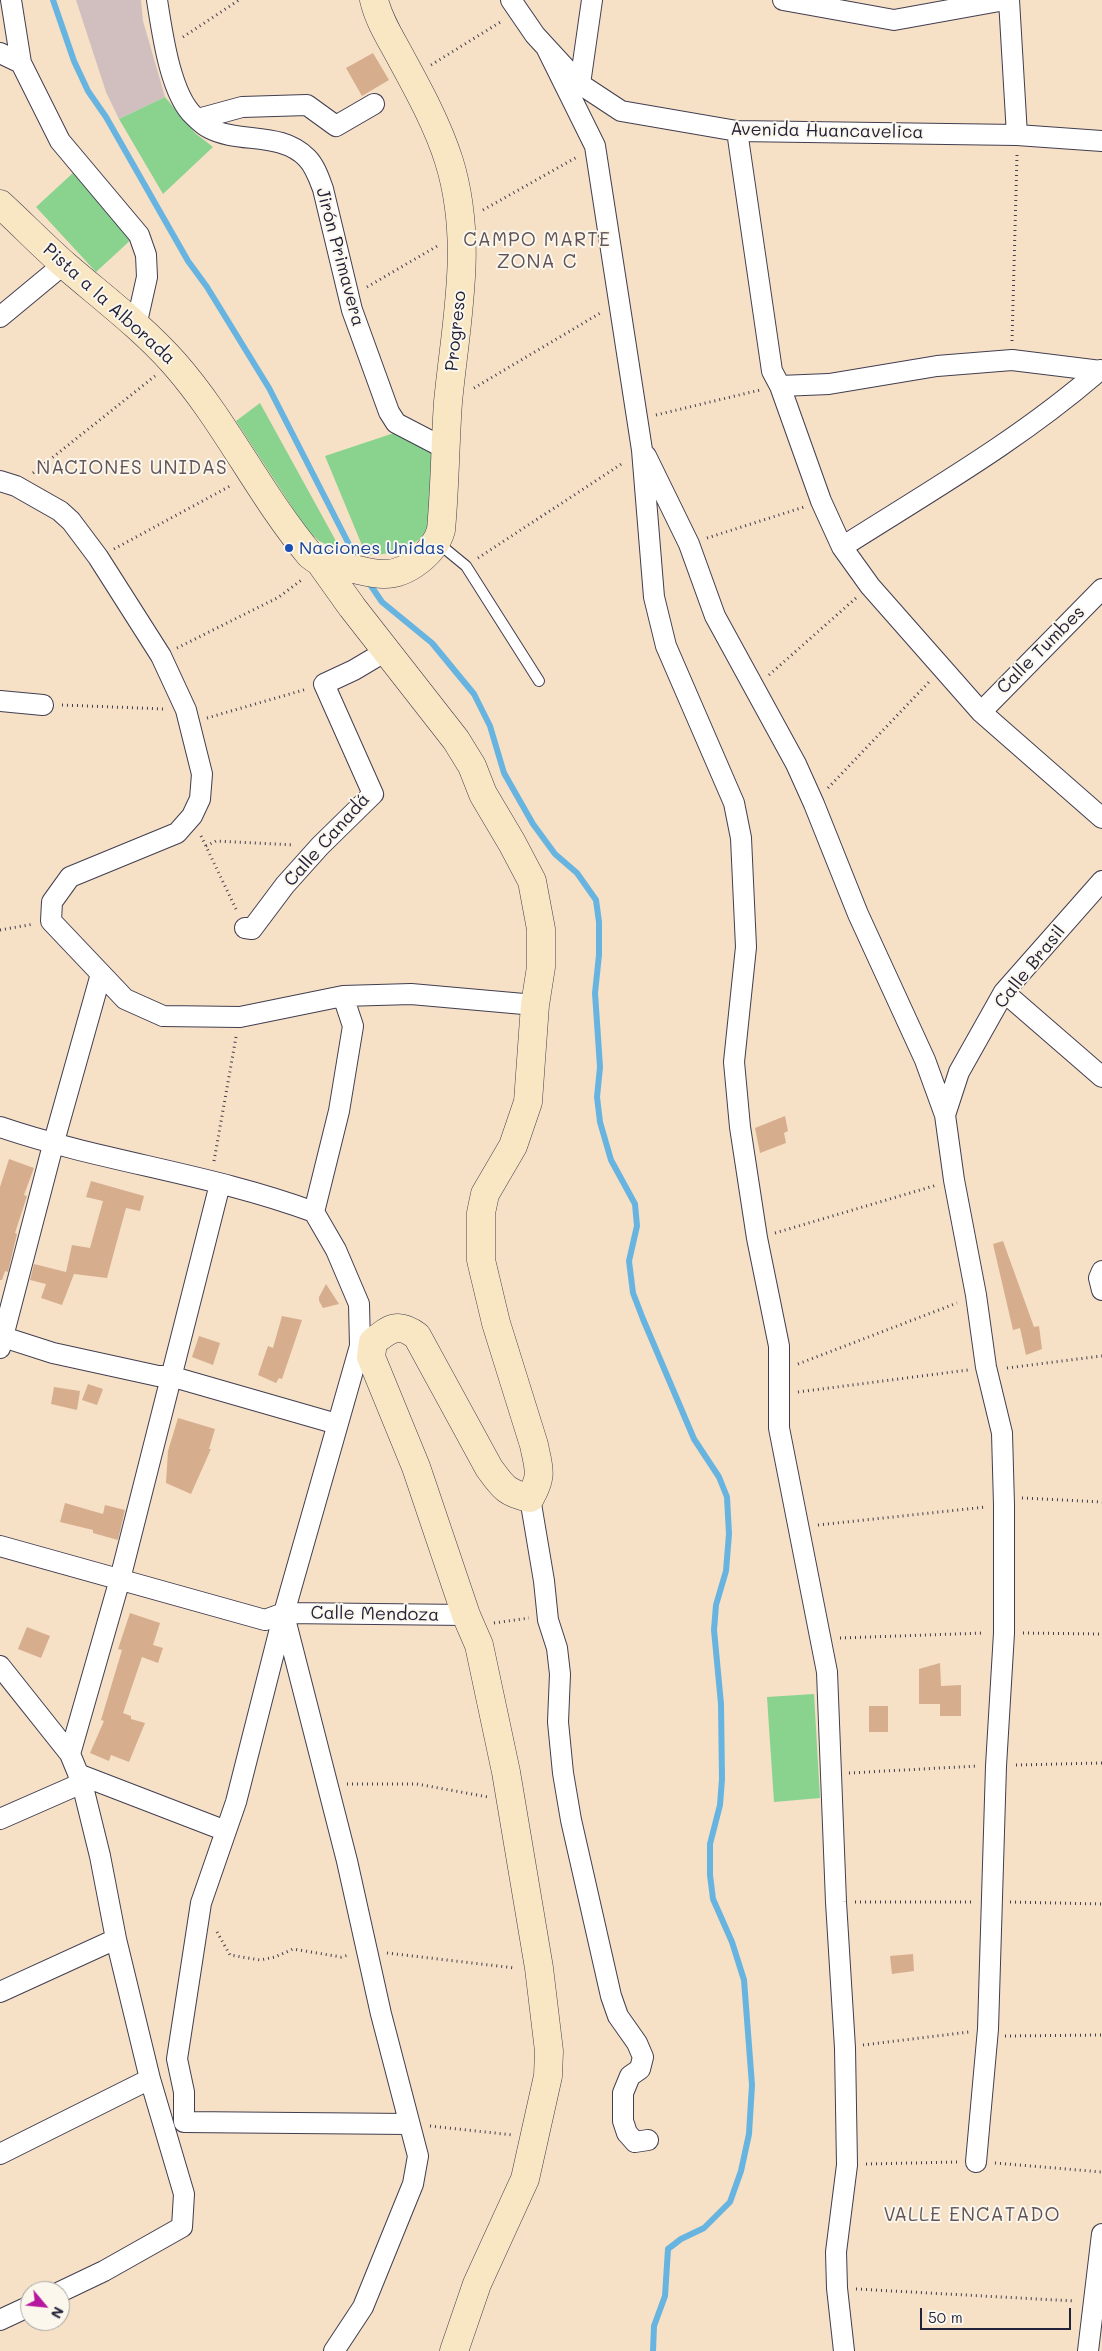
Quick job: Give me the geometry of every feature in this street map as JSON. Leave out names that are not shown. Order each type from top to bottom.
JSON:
[{"type":"street","points":[[10,0],[21,63],[60,141],[139,235],[146,255],[147,277],[136,326]]},
{"type":"street","name":"Jirón Primavera","points":[[157,0],[165,48],[180,94],[193,115],[208,128],[267,139],[288,146],[308,158],[323,188],[349,298],[389,412],[396,424],[446,449]]},
{"type":"street","name":"Progreso","points":[[374,0],[377,14],[412,77],[450,162],[462,227],[463,264],[448,403],[442,512],[432,549]]},
{"type":"street","points":[[580,84],[592,0]]},
{"type":"street","points":[[784,0],[894,20],[1007,0],[1017,135]]},
{"type":"street","name":"Avenida Huancavelica","points":[[514,6],[535,36],[580,84],[621,111],[737,131],[1017,135],[1102,141]]},
{"type":"street","points":[[546,47],[595,146],[642,450],[654,597],[666,646],[734,803],[742,838],[746,947],[734,1062],[740,1127],[757,1238],[779,1346],[779,1428],[827,1672],[836,1902],[845,2048],[847,2165],[836,2252],[837,2288],[844,2351]]},
{"type":"street","points":[[0,54],[21,63]]},
{"type":"street","points":[[198,119],[242,108],[307,105],[336,126],[374,104]]},
{"type":"street","points":[[737,131],[772,371],[780,386],[821,501],[842,547],[870,586],[981,712],[1102,818]]},
{"type":"street","name":"Pista a la Alborada","points":[[2,213],[136,326],[174,362],[217,418],[294,537],[322,565],[456,740],[472,766],[483,794],[532,882],[541,929],[540,967],[535,1005],[528,1102],[513,1146],[485,1194],[480,1213],[481,1260],[496,1323],[537,1459],[539,1482],[530,1498]]},
{"type":"street","points":[[0,317],[64,264]]},
{"type":"street","points":[[780,386],[829,384],[936,366],[1012,360],[1101,370]]},
{"type":"street","points":[[842,547],[988,454],[1072,395],[1101,370]]},
{"type":"street","points":[[642,450],[689,544],[715,616],[796,764],[858,914],[925,1060],[945,1115],[954,1180],[976,1295],[986,1367],[1002,1433],[1004,1632],[996,1766],[988,2033],[976,2162]]},
{"type":"street","points":[[8,484],[60,511],[71,521],[98,557],[161,656],[188,717],[202,774],[200,799],[192,816],[177,833],[70,877],[52,902],[52,921],[125,999],[163,1016],[240,1017],[343,996],[411,994],[535,1005]]},
{"type":"street","points":[[322,565],[384,574],[402,570],[432,549]]},
{"type":"street","name":"Calle Tumbes","points":[[981,712],[1102,589]]},
{"type":"street","points":[[324,684],[354,670],[386,651]]},
{"type":"street","name":"Calle Canadá","points":[[245,928],[252,929],[285,885],[320,846],[373,794],[324,684]]},
{"type":"street","points":[[0,701],[43,705]]},
{"type":"street","name":"Calle Brasil","points":[[945,1115],[959,1072],[1004,992],[1102,882]]},
{"type":"street","points":[[101,974],[52,1145],[1,1340],[158,1376],[170,1376],[338,1424]]},
{"type":"street","points":[[1004,992],[1102,1077]]},
{"type":"street","points":[[314,1212],[340,1111],[353,1026],[343,996]]},
{"type":"street","points":[[0,1127],[52,1145],[268,1195],[314,1212],[349,1277],[359,1304],[371,1357],[416,1467],[468,1621],[478,1645],[510,1801],[540,1972],[549,2051],[548,2076],[536,2138],[525,2179],[477,2284],[454,2351]]},
{"type":"street","points":[[70,1754],[120,1579],[216,1183]]},
{"type":"street","points":[[1102,1270],[1099,1278],[1102,1290]]},
{"type":"street","points":[[409,2124],[184,2122],[184,2092],[176,2059],[201,1903],[236,1802],[284,1613],[360,1346],[366,1334],[389,1328],[406,1328],[417,1336],[489,1468],[503,1487],[513,1495],[530,1498],[550,1626],[557,1648],[560,1674],[558,1722],[571,1820],[610,1996],[618,2016],[637,2043],[643,2057],[640,2069],[630,2076],[623,2094],[623,2121],[627,2133],[635,2142],[648,2140]]},
{"type":"street","name":"Calle Mendoza","points":[[0,1546],[265,1620],[284,1613],[468,1621]]},
{"type":"street","points":[[284,1613],[418,2156],[413,2184],[363,2307],[334,2351]]},
{"type":"street","points":[[0,1666],[70,1754],[80,1778],[100,1856],[116,1939],[150,2079],[184,2194],[182,2227],[104,2271],[70,2287]]},
{"type":"street","points":[[0,1819],[80,1778],[226,1831]]},
{"type":"street","points":[[0,1992],[116,1939]]},
{"type":"street","points":[[0,2154],[150,2079]]},
{"type":"street","points":[[1088,2351],[1102,2234]]},
{"type":"street","points":[[0,2320],[20,2311]]},
{"type":"lane","points":[[432,549],[466,566],[540,681]]},
{"type":"path","points":[[165,48],[239,0]]},
{"type":"path","points":[[412,77],[514,6]]},
{"type":"path","points":[[1012,360],[1017,135]]},
{"type":"path","points":[[349,298],[595,146]]},
{"type":"path","points":[[448,403],[620,302]]},
{"type":"path","points":[[8,484],[174,362]]},
{"type":"path","points":[[637,419],[780,386]]},
{"type":"path","points":[[466,566],[642,450]]},
{"type":"path","points":[[98,557],[252,474]]},
{"type":"path","points":[[689,544],[821,501]]},
{"type":"path","points":[[161,656],[278,597],[322,565]]},
{"type":"path","points":[[754,688],[870,586]]},
{"type":"path","points":[[814,804],[942,669]]},
{"type":"path","points":[[43,705],[188,717],[324,684]]},
{"type":"path","points":[[192,816],[245,928]]},
{"type":"path","points":[[206,846],[216,841],[320,846]]},
{"type":"path","points":[[0,930],[52,921]]},
{"type":"path","points":[[216,1183],[240,1017]]},
{"type":"path","points":[[757,1238],[954,1180]]},
{"type":"path","points":[[780,1371],[976,1295]]},
{"type":"path","points":[[780,1394],[986,1367],[1003,1368],[1102,1356]]},
{"type":"path","points":[[799,1527],[1004,1501],[1102,1502]]},
{"type":"path","points":[[468,1621],[527,1617],[550,1626]]},
{"type":"path","points":[[820,1639],[1004,1632],[1102,1634]]},
{"type":"path","points":[[831,1774],[1102,1763]]},
{"type":"path","points":[[327,1783],[417,1784],[510,1801]]},
{"type":"path","points":[[836,1902],[1102,1904]]},
{"type":"path","points":[[201,1903],[230,1955],[260,1960],[275,1957],[293,1949],[341,1957],[368,1951],[540,1972]]},
{"type":"path","points":[[845,2048],[988,2033],[1102,2035]]},
{"type":"path","points":[[409,2124],[536,2138]]},
{"type":"path","points":[[837,2288],[1095,2302]]},
{"type":"shaded area","points":[[76,0],[141,0],[143,21],[165,97],[119,119],[106,92]]},
{"type":"green space","points":[[165,97],[195,133],[213,147],[163,194],[119,119]]},
{"type":"green space","points":[[75,171],[134,237],[96,272],[36,207]]},
{"type":"green space","points":[[260,403],[342,552],[319,541],[307,530],[236,421]]},
{"type":"green space","points":[[394,433],[435,453],[432,530],[402,550],[366,555],[325,456]]},
{"type":"green space","points":[[814,1694],[820,1798],[774,1802],[767,1697]]},
{"type":"building","points":[[373,53],[389,80],[362,96],[346,68]]},
{"type":"building","points":[[785,1116],[788,1131],[784,1133],[786,1143],[760,1153],[755,1128]]},
{"type":"building","points":[[9,1159],[34,1168],[24,1195],[27,1196],[15,1233],[17,1234],[8,1272],[5,1271],[2,1280],[0,1280],[0,1187]]},
{"type":"building","points":[[91,1181],[144,1196],[140,1211],[126,1208],[107,1278],[74,1274],[62,1305],[41,1298],[46,1284],[30,1280],[34,1264],[66,1272],[72,1245],[90,1248],[103,1201],[86,1197]]},
{"type":"building","points":[[1003,1241],[1034,1327],[1039,1326],[1042,1349],[1026,1355],[1020,1328],[1013,1330],[993,1244]]},
{"type":"building","points":[[326,1284],[339,1304],[323,1308],[319,1297]]},
{"type":"building","points":[[282,1316],[302,1320],[282,1379],[279,1378],[276,1383],[258,1375],[268,1346],[273,1348]]},
{"type":"building","points":[[199,1336],[220,1343],[213,1365],[192,1357]]},
{"type":"building","points":[[88,1384],[103,1389],[97,1405],[82,1400]]},
{"type":"building","points":[[54,1387],[80,1391],[77,1410],[51,1404]]},
{"type":"building","points":[[178,1418],[215,1429],[209,1449],[211,1449],[191,1494],[166,1483],[168,1451]]},
{"type":"building","points":[[65,1503],[103,1514],[105,1505],[125,1510],[118,1540],[93,1533],[93,1530],[60,1522]]},
{"type":"building","points":[[130,1613],[160,1623],[153,1645],[163,1648],[158,1663],[142,1657],[123,1713],[131,1716],[131,1719],[145,1723],[129,1762],[111,1755],[109,1761],[90,1753],[104,1721],[101,1720],[122,1650],[118,1649]]},
{"type":"building","points":[[27,1627],[50,1636],[41,1658],[18,1649]]},
{"type":"building","points":[[940,1663],[941,1686],[961,1685],[961,1716],[940,1716],[940,1704],[919,1704],[919,1669]]},
{"type":"building","points":[[869,1706],[888,1706],[888,1732],[869,1732]]},
{"type":"building","points":[[913,1954],[914,1971],[892,1974],[890,1956]]},
{"type":"waterway","points":[[53,0],[74,61],[88,91],[106,117],[188,261],[207,287],[269,388],[358,562]]},
{"type":"waterway","points":[[367,580],[382,602],[432,643],[474,694],[490,726],[504,773],[533,824],[555,854],[577,873],[596,900],[599,922],[599,955],[595,993],[600,1067],[597,1097],[600,1122],[611,1160],[635,1204],[637,1226],[629,1261],[633,1293],[694,1439],[719,1477],[727,1497],[729,1534],[726,1571],[716,1605],[714,1630],[721,1704],[722,1779],[720,1805],[710,1844],[710,1875],[713,1899],[732,1942],[744,1980],[752,2085],[749,2134],[741,2171],[730,2202],[704,2228],[681,2239],[668,2249],[665,2296],[654,2326],[653,2351]]},
{"type":"place","name":"Naciones Unidas","points":[[289,548]]},
{"type":"district","name":"CAMPO MARTE ZONA C","points":[[537,251]]},
{"type":"district","name":"NACIONES UNIDAS","points":[[132,468]]},
{"type":"district","name":"VALLE ENCATADO","points":[[972,2215]]}]
